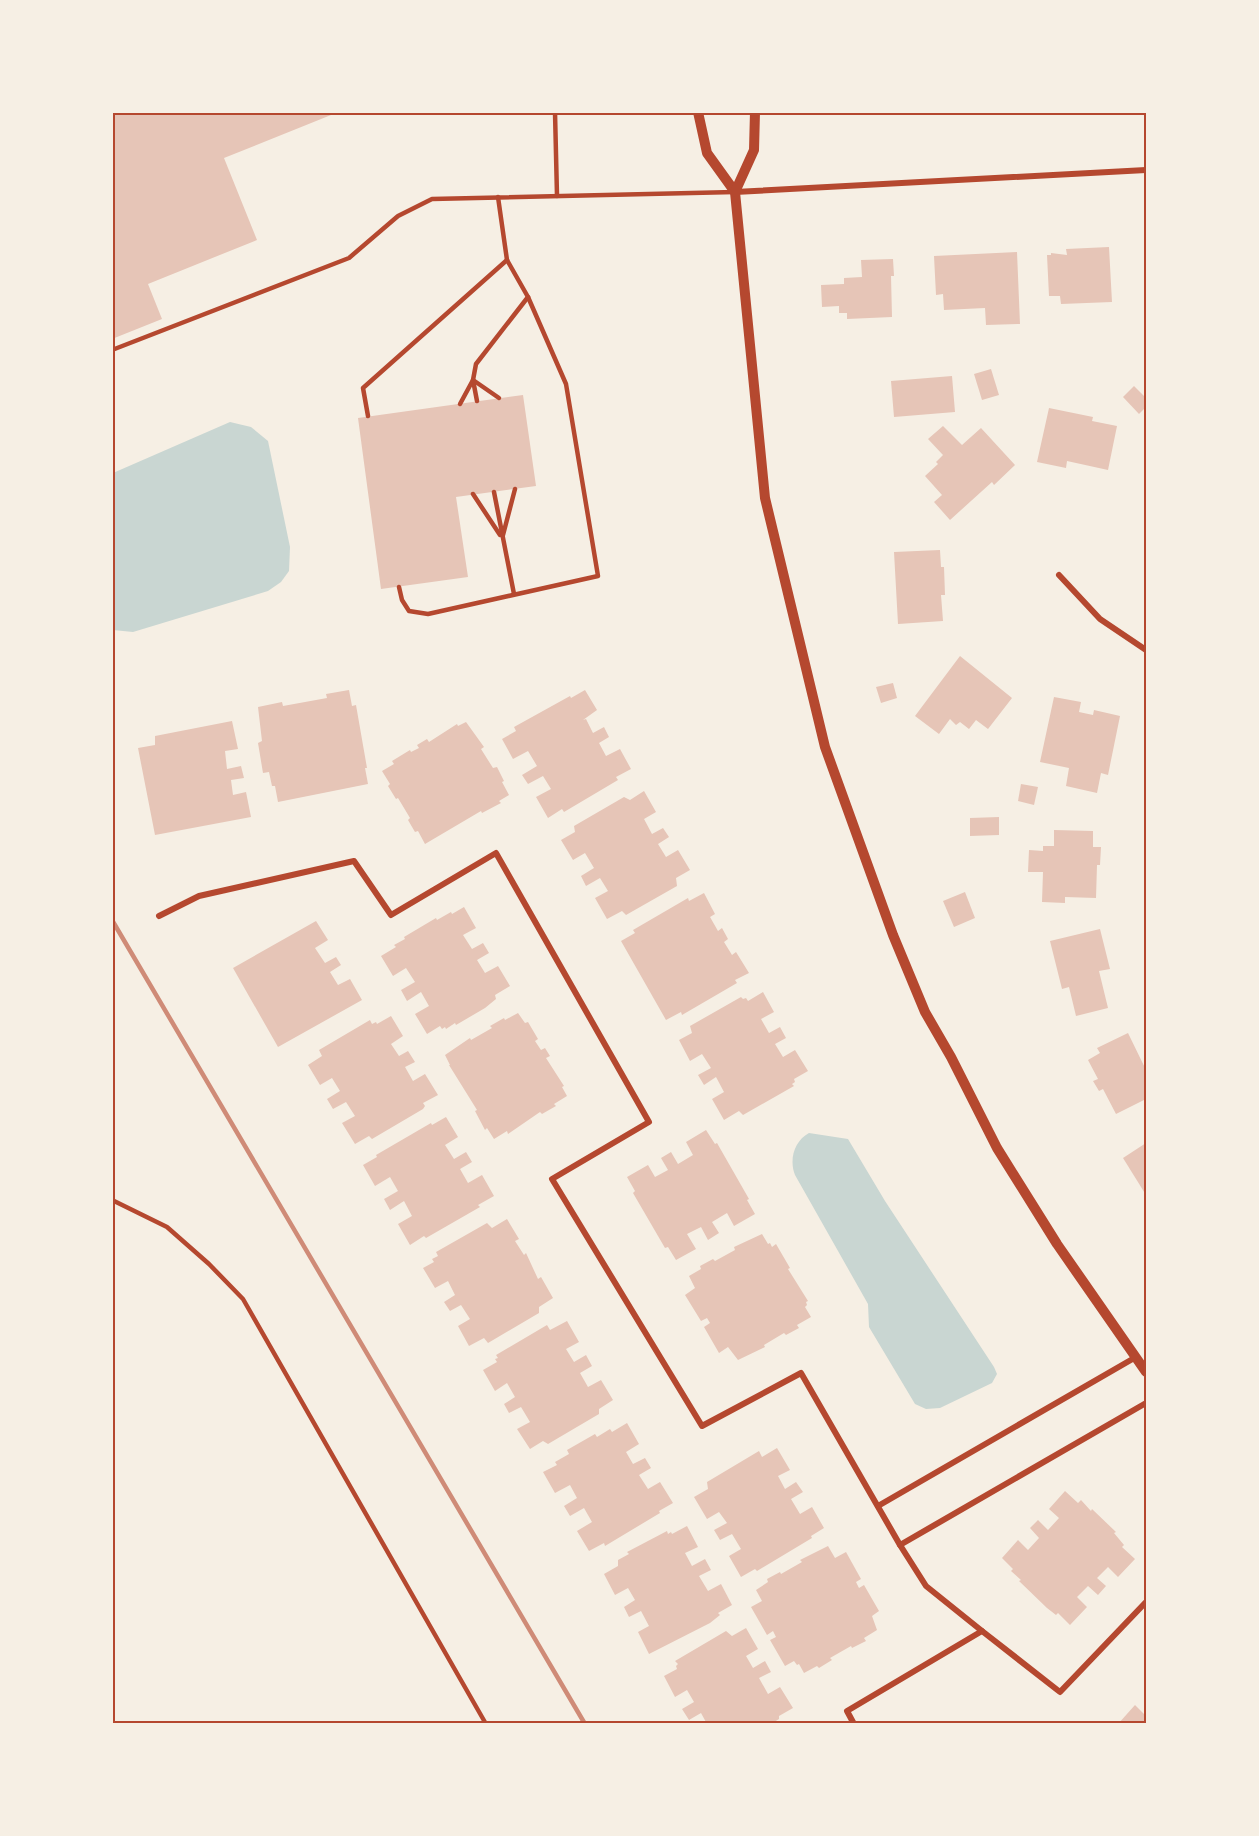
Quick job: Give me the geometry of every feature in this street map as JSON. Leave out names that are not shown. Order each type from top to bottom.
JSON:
[{"type":"street","points":[[698,112],[707,153],[735,192]]},
{"type":"street","points":[[755,112],[754,150],[735,192],[765,498],[825,747],[893,935],[926,1012],[997,1148],[1057,1244],[1146,1372]]},
{"type":"street","points":[[735,192],[1146,170]]},
{"type":"street","points":[[1059,575],[1100,619],[1146,650]]},
{"type":"street","points":[[159,916],[199,896],[354,861],[391,915],[496,853],[649,1122],[552,1179],[702,1426],[801,1373],[926,1586],[1060,1692],[1146,1602]]},
{"type":"street","points":[[878,1506],[1136,1357]]},
{"type":"street","points":[[900,1545],[1146,1403]]},
{"type":"street","points":[[854,1724],[847,1711],[982,1631]]},
{"type":"lane","points":[[555,112],[557,196]]},
{"type":"lane","points":[[112,351],[349,258],[398,216],[432,199],[735,192]]},
{"type":"lane","points":[[399,587],[402,600],[409,611],[428,614],[598,576],[570,420],[566,384],[528,297],[507,261],[498,197]]},
{"type":"lane","points":[[368,416],[363,388],[507,261]]},
{"type":"lane","points":[[460,404],[473,380],[476,364],[528,297]]},
{"type":"lane","points":[[473,380],[500,398]]},
{"type":"lane","points":[[473,380],[477,401]]},
{"type":"lane","points":[[502,538],[515,489]]},
{"type":"lane","points":[[494,492],[514,594]]},
{"type":"lane","points":[[473,494],[502,538]]},
{"type":"lane","points":[[112,1200],[167,1227],[209,1264],[243,1299],[486,1724]]},
{"type":"shaded area","points":[[230,422],[251,427],[268,441],[290,547],[289,571],[281,582],[268,591],[133,632],[113,630],[113,473]]},
{"type":"shaded area","points":[[809,1133],[848,1139],[885,1201],[994,1367],[997,1374],[992,1383],[940,1408],[926,1409],[915,1404],[869,1327],[868,1304],[795,1175],[794,1151],[804,1136]]},
{"type":"building","points":[[112,112],[336,113],[224,158],[257,240],[148,284],[162,319],[112,339]]},
{"type":"building","points":[[1109,247],[1112,302],[1061,304],[1060,296],[1049,296],[1047,255],[1051,253],[1067,255],[1066,249]]},
{"type":"building","points":[[1017,252],[1020,324],[986,325],[985,308],[944,310],[943,294],[936,295],[934,256]]},
{"type":"building","points":[[893,259],[892,317],[847,319],[847,313],[839,313],[839,306],[822,307],[821,285],[844,284],[844,278],[862,277],[861,260]]},
{"type":"building","points":[[991,369],[999,395],[982,400],[974,374]]},
{"type":"building","points":[[952,376],[955,412],[894,417],[891,381]]},
{"type":"building","points":[[1134,386],[1146,398],[1146,407],[1139,414],[1123,397]]},
{"type":"building","points":[[523,395],[536,486],[456,497],[468,577],[381,589],[358,418]]},
{"type":"building","points":[[1049,408],[1093,417],[1092,421],[1117,426],[1108,470],[1067,461],[1066,468],[1037,462]]},
{"type":"building","points":[[943,426],[962,445],[981,428],[1015,465],[994,485],[992,482],[950,520],[934,502],[942,495],[925,476],[938,464],[936,462],[943,455],[928,439]]},
{"type":"building","points":[[940,550],[941,567],[944,567],[945,595],[941,595],[943,621],[898,624],[894,552]]},
{"type":"building","points":[[960,656],[1012,698],[988,729],[976,720],[969,729],[960,722],[956,725],[950,719],[939,734],[915,716]]},
{"type":"building","points":[[893,683],[897,698],[881,703],[876,687]]},
{"type":"building","points":[[349,690],[352,706],[356,705],[368,784],[278,802],[269,772],[263,773],[258,743],[262,741],[258,707],[282,702],[283,706],[327,698],[326,694]]},
{"type":"building","points":[[585,690],[597,710],[583,720],[586,719],[593,733],[604,727],[609,737],[599,743],[606,756],[620,749],[631,769],[616,777],[618,780],[564,812],[562,809],[548,818],[536,797],[551,789],[543,776],[528,784],[522,775],[537,766],[528,751],[513,759],[502,739],[516,731],[514,727]]},
{"type":"building","points":[[1054,697],[1081,702],[1079,712],[1093,715],[1094,710],[1120,716],[1108,775],[1101,773],[1097,793],[1066,786],[1069,768],[1040,762]]},
{"type":"building","points":[[232,721],[238,749],[225,751],[227,769],[241,766],[244,778],[231,780],[233,795],[246,792],[251,817],[155,835],[138,748],[155,745],[155,736]]},
{"type":"building","points":[[466,722],[484,747],[481,749],[493,768],[497,767],[509,795],[499,801],[501,803],[482,813],[481,811],[425,844],[418,831],[415,832],[408,820],[410,818],[388,786],[390,784],[382,771],[394,764],[392,761],[410,750],[411,752],[419,748],[417,745],[427,739],[429,742],[457,724],[458,726]]},
{"type":"building","points":[[1021,784],[1038,787],[1034,805],[1018,801]]},
{"type":"building","points":[[644,791],[656,812],[644,819],[652,834],[663,828],[669,837],[658,844],[666,857],[678,850],[690,870],[676,878],[677,886],[626,915],[622,911],[607,919],[595,898],[608,891],[600,878],[586,886],[581,876],[594,868],[585,853],[573,860],[561,840],[575,832],[574,826],[624,797],[630,800]]},
{"type":"building","points":[[999,817],[999,835],[970,836],[970,818]]},
{"type":"building","points":[[1054,830],[1093,831],[1093,847],[1101,847],[1100,865],[1097,865],[1096,898],[1065,897],[1065,903],[1042,902],[1043,872],[1028,872],[1029,850],[1043,851],[1043,846],[1054,846]]},
{"type":"building","points":[[965,892],[975,918],[954,927],[943,901]]},
{"type":"building","points":[[704,893],[715,914],[710,917],[718,931],[722,928],[728,939],[724,942],[732,955],[736,952],[749,973],[735,980],[737,983],[682,1015],[681,1012],[666,1020],[621,941],[635,933],[633,930],[688,898],[689,901]]},
{"type":"building","points":[[464,907],[476,928],[463,935],[472,949],[483,943],[489,953],[477,960],[485,973],[498,966],[510,986],[495,995],[496,999],[485,1008],[456,1025],[455,1023],[446,1029],[440,1026],[427,1034],[415,1014],[429,1006],[421,992],[407,1001],[401,990],[415,982],[406,968],[393,976],[381,956],[396,947],[394,945],[405,939],[404,937],[436,918],[437,920]]},
{"type":"building","points":[[316,921],[328,940],[315,948],[325,963],[336,957],[341,965],[330,972],[338,985],[350,979],[362,1000],[278,1047],[233,968]]},
{"type":"building","points":[[1100,929],[1110,969],[1099,971],[1108,1008],[1076,1016],[1069,987],[1062,989],[1050,941]]},
{"type":"building","points":[[763,992],[774,1012],[761,1019],[769,1033],[780,1027],[786,1038],[775,1044],[783,1057],[795,1050],[808,1071],[794,1079],[795,1082],[792,1084],[794,1086],[743,1115],[739,1111],[724,1120],[712,1099],[724,1092],[716,1077],[704,1085],[698,1075],[711,1068],[702,1054],[690,1061],[679,1040],[692,1033],[690,1026],[741,997],[748,1001]]},
{"type":"building","points":[[518,1013],[525,1023],[528,1022],[538,1039],[535,1041],[541,1050],[545,1048],[550,1056],[546,1058],[564,1086],[562,1087],[567,1096],[554,1104],[556,1106],[542,1114],[540,1112],[508,1134],[507,1131],[494,1139],[487,1128],[485,1130],[475,1111],[477,1110],[445,1055],[470,1038],[471,1040],[492,1028],[490,1026]]},
{"type":"building","points":[[391,1016],[403,1036],[391,1044],[399,1056],[408,1051],[415,1062],[405,1067],[413,1081],[425,1074],[438,1095],[423,1103],[425,1106],[423,1109],[372,1139],[369,1136],[355,1144],[342,1123],[355,1116],[346,1102],[333,1109],[327,1099],[340,1091],[332,1078],[320,1085],[308,1065],[322,1056],[319,1050],[370,1020],[372,1024],[376,1022],[377,1024]]},
{"type":"building","points":[[1128,1033],[1146,1070],[1146,1099],[1116,1114],[1103,1089],[1099,1091],[1093,1081],[1098,1079],[1088,1060],[1100,1053],[1097,1048]]},
{"type":"building","points":[[446,1117],[458,1137],[445,1145],[454,1159],[466,1152],[472,1162],[460,1169],[468,1183],[482,1175],[494,1196],[478,1205],[480,1207],[410,1245],[398,1224],[412,1216],[404,1201],[390,1210],[384,1199],[398,1191],[390,1177],[375,1186],[363,1165],[431,1123],[432,1125]]},
{"type":"building","points":[[706,1130],[715,1144],[717,1143],[755,1214],[734,1226],[727,1213],[712,1222],[719,1233],[708,1240],[701,1227],[687,1234],[696,1249],[676,1260],[668,1247],[665,1248],[633,1193],[635,1191],[627,1177],[648,1165],[655,1177],[668,1170],[661,1158],[671,1152],[678,1164],[693,1155],[686,1142]]},
{"type":"building","points":[[1146,1143],[1146,1195],[1123,1158]]},
{"type":"building","points":[[507,1219],[519,1239],[515,1241],[524,1255],[526,1253],[538,1279],[541,1277],[553,1298],[539,1307],[539,1313],[488,1343],[484,1338],[469,1346],[458,1326],[470,1319],[461,1305],[450,1311],[444,1302],[455,1295],[448,1281],[435,1288],[423,1268],[434,1262],[432,1259],[438,1256],[436,1252],[487,1223],[492,1228]]},
{"type":"building","points":[[762,1234],[772,1247],[776,1244],[808,1301],[805,1307],[811,1317],[797,1325],[799,1328],[786,1335],[784,1333],[764,1345],[765,1347],[738,1360],[728,1347],[719,1353],[704,1327],[710,1323],[707,1318],[701,1321],[685,1295],[695,1288],[689,1276],[701,1269],[700,1266],[713,1259],[715,1261],[735,1250],[734,1247]]},
{"type":"building","points":[[567,1321],[579,1342],[566,1349],[574,1362],[586,1355],[592,1366],[580,1373],[588,1387],[601,1380],[613,1400],[599,1409],[599,1414],[548,1444],[543,1441],[530,1449],[517,1429],[530,1422],[521,1407],[509,1413],[504,1404],[515,1397],[507,1383],[495,1391],[483,1370],[497,1362],[496,1355],[547,1325],[550,1330]]},
{"type":"building","points":[[627,1423],[639,1444],[626,1452],[633,1464],[645,1458],[651,1468],[639,1475],[648,1489],[660,1482],[673,1503],[605,1546],[604,1543],[589,1551],[577,1531],[592,1522],[584,1508],[570,1516],[564,1506],[577,1498],[570,1485],[555,1493],[543,1472],[557,1465],[555,1462],[569,1454],[567,1450],[595,1434],[597,1437],[610,1429],[612,1432]]},
{"type":"building","points":[[777,1448],[790,1470],[778,1476],[785,1489],[796,1482],[803,1492],[791,1499],[800,1514],[812,1507],[824,1528],[811,1536],[812,1538],[757,1571],[755,1569],[741,1577],[729,1556],[741,1549],[732,1534],[720,1540],[714,1530],[727,1523],[719,1512],[707,1519],[694,1497],[708,1489],[707,1482],[759,1451],[762,1457]]},
{"type":"building","points":[[1065,1491],[1078,1503],[1081,1500],[1116,1532],[1114,1533],[1124,1545],[1122,1547],[1135,1559],[1118,1577],[1108,1567],[1097,1578],[1106,1586],[1098,1595],[1088,1586],[1077,1597],[1087,1607],[1070,1625],[1058,1613],[1056,1615],[1047,1608],[1019,1581],[1021,1580],[1011,1571],[1013,1569],[1002,1558],[1018,1540],[1028,1550],[1039,1538],[1030,1528],[1038,1520],[1048,1530],[1059,1518],[1049,1509]]},
{"type":"building","points":[[687,1526],[698,1547],[685,1553],[692,1566],[705,1559],[711,1570],[699,1576],[708,1591],[721,1584],[732,1605],[718,1613],[720,1615],[710,1623],[649,1654],[638,1632],[649,1626],[641,1611],[629,1617],[624,1607],[635,1600],[628,1588],[615,1595],[604,1574],[618,1566],[618,1560],[629,1554],[627,1552],[667,1531],[668,1534],[671,1532],[672,1534]]},
{"type":"building","points":[[828,1546],[835,1558],[846,1552],[861,1579],[856,1582],[859,1588],[864,1585],[879,1611],[872,1616],[877,1630],[864,1638],[866,1641],[852,1648],[851,1646],[830,1658],[832,1660],[819,1668],[817,1666],[804,1673],[799,1664],[797,1665],[794,1661],[785,1666],[770,1640],[776,1637],[773,1631],[767,1635],[751,1607],[762,1601],[756,1590],[768,1582],[767,1579],[780,1572],[781,1574],[802,1562],[800,1560]]},
{"type":"building","points":[[746,1628],[758,1649],[746,1656],[753,1668],[765,1661],[771,1672],[759,1678],[768,1694],[780,1687],[793,1708],[771,1724],[707,1724],[701,1713],[689,1720],[682,1709],[694,1702],[687,1690],[675,1697],[664,1676],[677,1669],[678,1664],[675,1661],[726,1631],[732,1636]]},
{"type":"building","points":[[1135,1705],[1146,1716],[1146,1724],[1118,1724]]},
{"type":"railway","points":[[112,920],[585,1724]]}]
